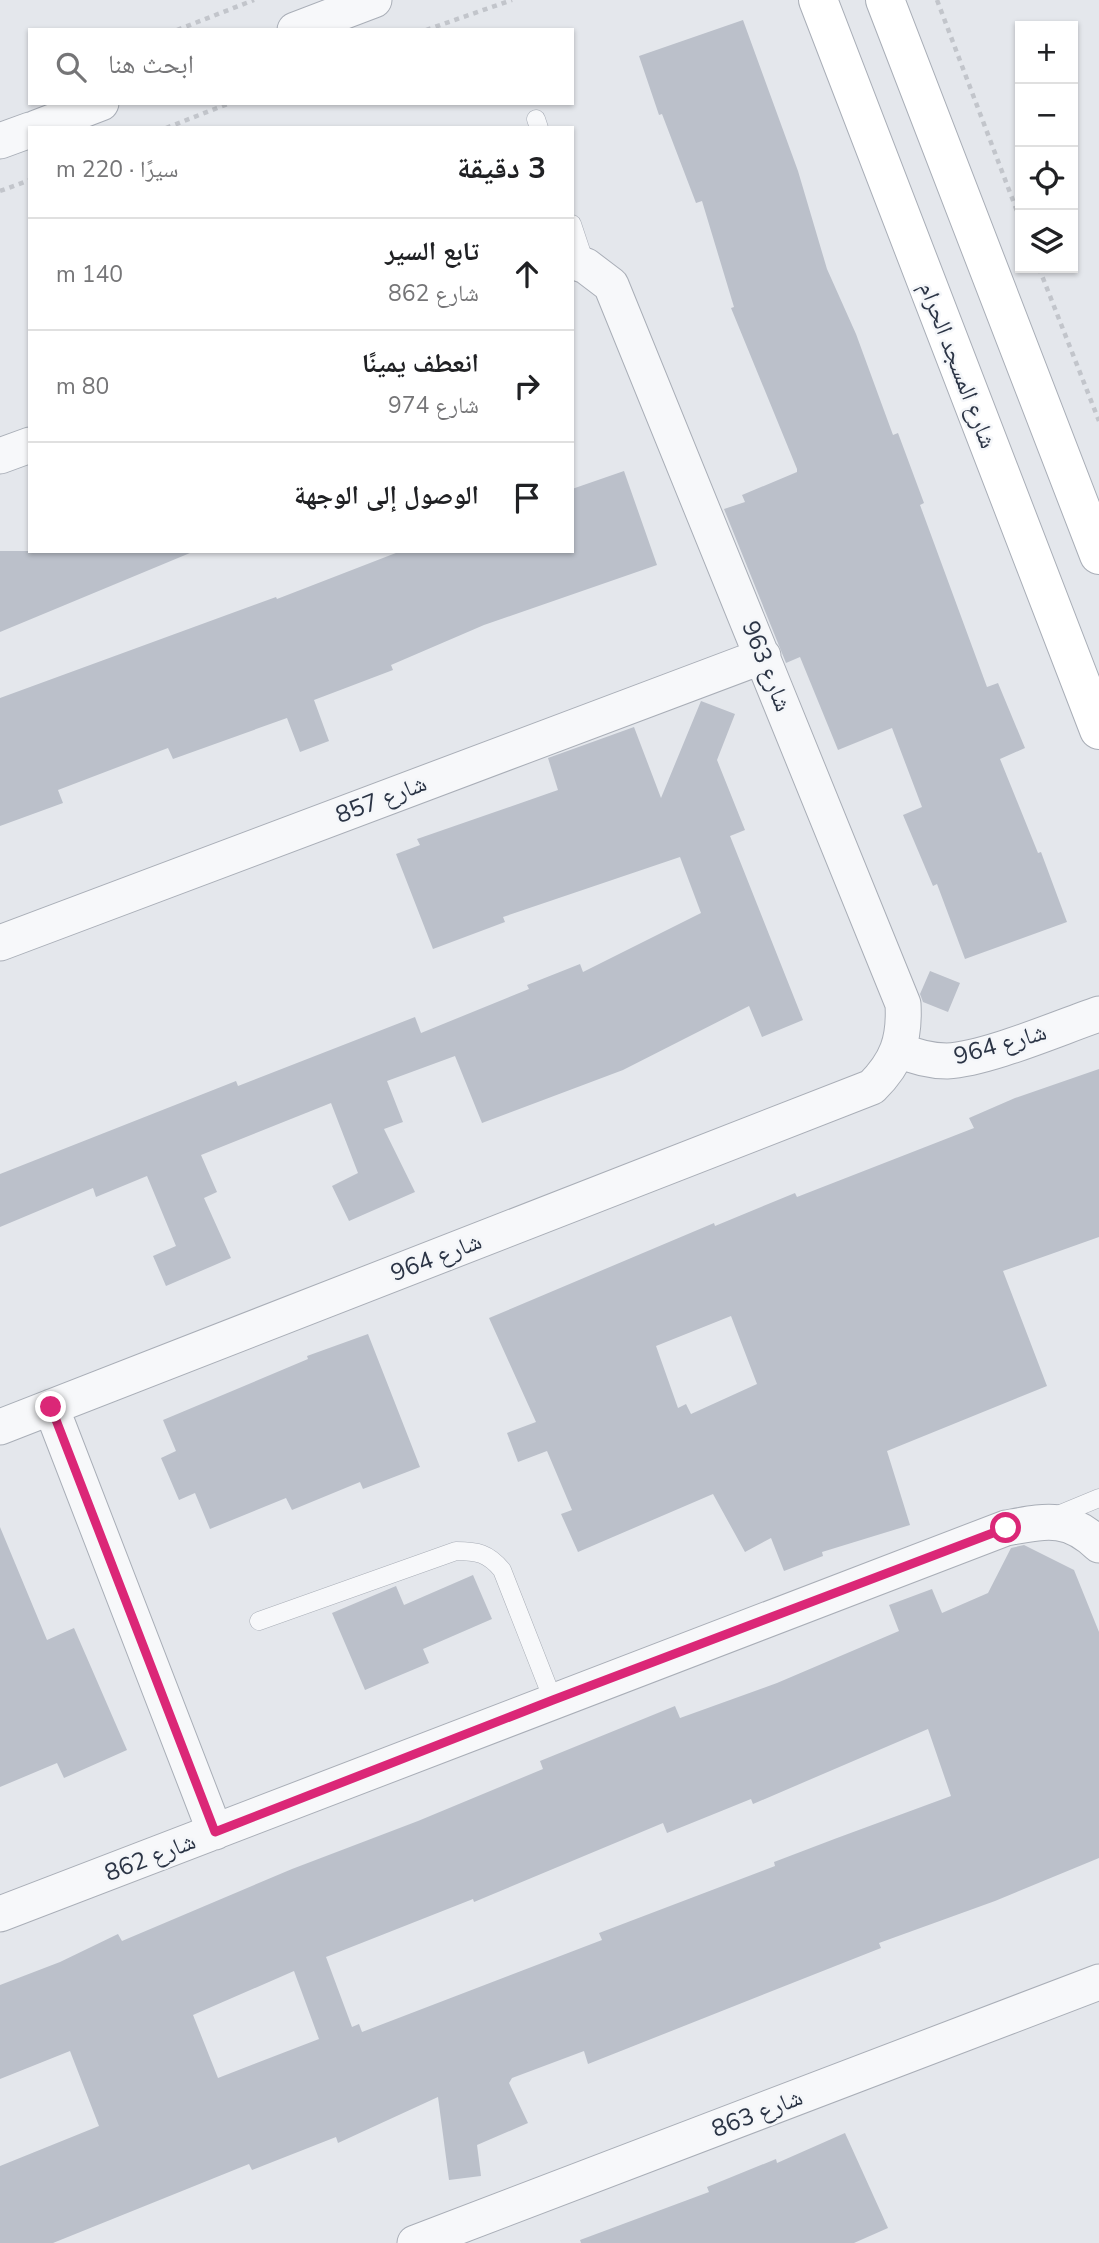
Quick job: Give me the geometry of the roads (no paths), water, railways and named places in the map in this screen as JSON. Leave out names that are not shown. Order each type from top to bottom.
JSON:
[{"type":"street","points":[[301,28],[374,0]]},
{"type":"street","name":"شارع المسجد الحرام","points":[[818,0],[1099,730]]},
{"type":"street","points":[[885,0],[1099,555]]},
{"type":"street","points":[[41,126],[96,105]]},
{"type":"street","points":[[0,141],[28,131]]},
{"type":"street","name":"شارع 963","points":[[579,263],[611,285],[903,1004],[904,1028],[900,1050],[888,1071],[872,1087]]},
{"type":"street","points":[[0,456],[28,446]]},
{"type":"street","name":"شارع 857","points":[[0,943],[763,656]]},
{"type":"street","name":"شارع 964","points":[[900,1050],[927,1059],[946,1061],[970,1058],[1099,1014]]},
{"type":"street","name":"شارع 964","points":[[0,1427],[872,1087]]},
{"type":"street","points":[[51,1407],[215,1832]]},
{"type":"street","points":[[1043,1521],[1068,1523],[1086,1532],[1099,1545]]},
{"type":"street","name":"شارع 862","points":[[0,1914],[1006,1528],[1043,1521]]},
{"type":"street","name":"شارع 863","points":[[415,2243],[1099,1982]]},
{"type":"lane","points":[[574,235],[579,263]]},
{"type":"lane","points":[[1043,1521],[1099,1498]]},
{"type":"lane","points":[[260,1621],[456,1551],[475,1551],[491,1557],[502,1570],[553,1700]]}]
